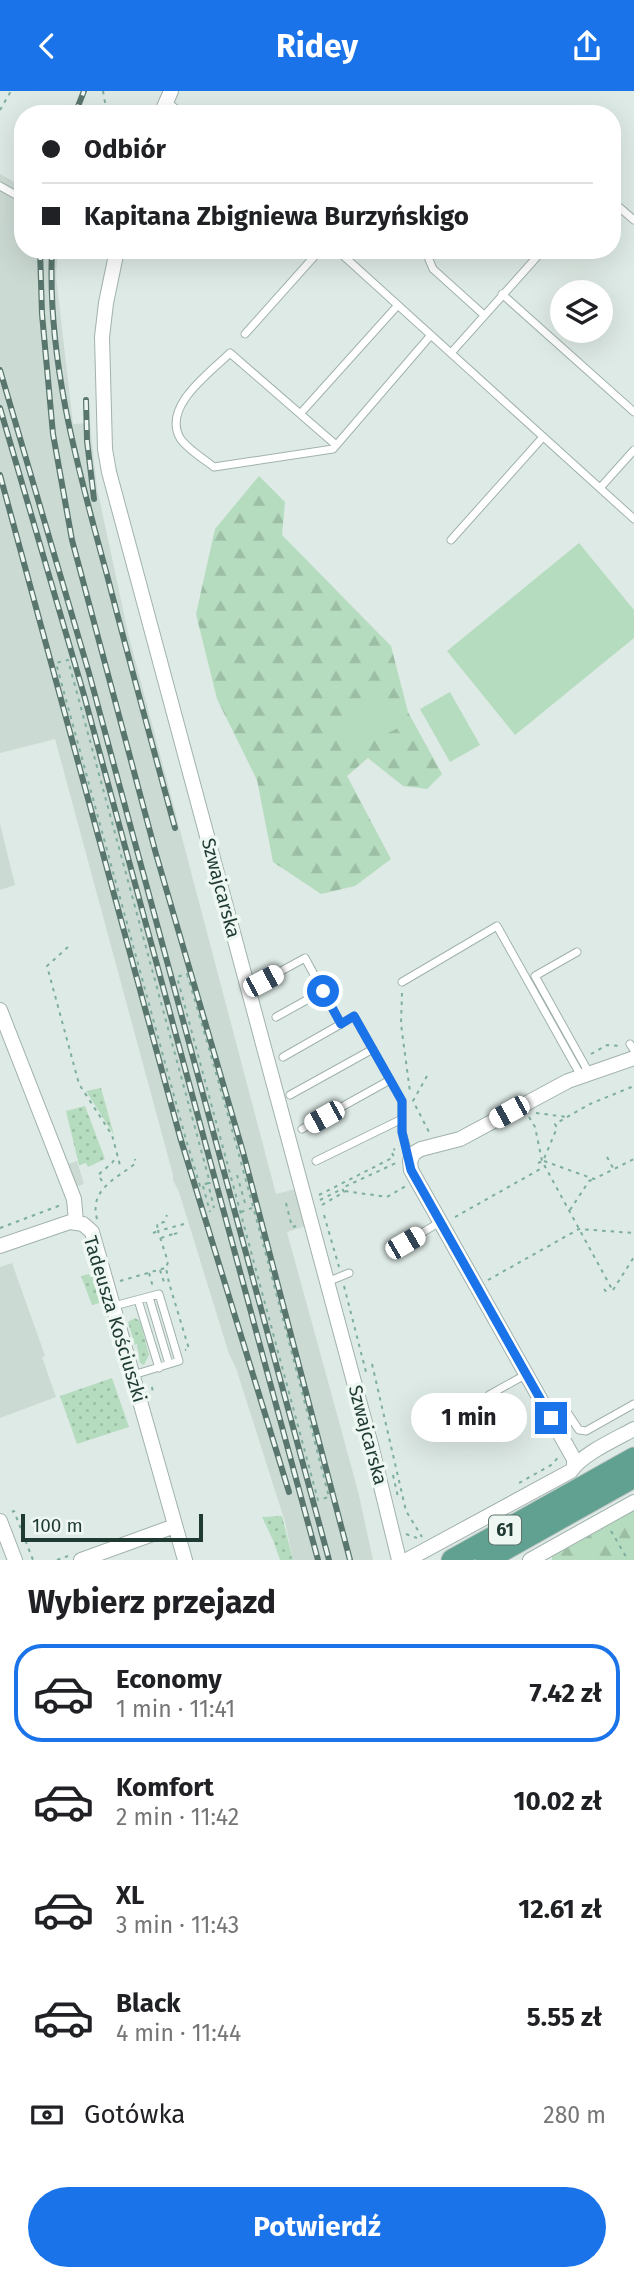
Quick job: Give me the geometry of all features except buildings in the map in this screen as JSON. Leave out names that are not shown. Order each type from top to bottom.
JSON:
[{"type":"main road","name":"61","points":[[486,1560],[634,1458]]},
{"type":"main road","name":"61","points":[[452,1560],[634,1477]]},
{"type":"street","name":"Szwajcarska","points":[[115,259],[102,337],[105,449],[109,472],[383,1490],[399,1560]]},
{"type":"street","name":"Tadeusza Kościuszki","points":[[0,1010],[75,1199],[76,1222],[86,1226],[94,1235],[185,1560]]},
{"type":"street","points":[[407,1560],[571,1471],[574,1465],[574,1458],[525,1375],[446,1221],[411,1170],[410,1161],[414,1153],[421,1149],[460,1139],[559,1086],[633,1051]]},
{"type":"street","points":[[0,1246],[59,1224],[76,1222]]},
{"type":"street","points":[[574,1465],[634,1429]]},
{"type":"street","points":[[530,1560],[634,1502]]},
{"type":"street","points":[[0,1521],[15,1560]]},
{"type":"street","points":[[75,1558],[112,1554],[175,1526]]},
{"type":"lane","points":[[245,334],[312,259]]},
{"type":"lane","points":[[347,259],[634,519]]},
{"type":"lane","points":[[429,259],[433,269],[484,315]]},
{"type":"lane","points":[[451,353],[535,259]]},
{"type":"lane","points":[[502,294],[634,412]]},
{"type":"lane","points":[[300,414],[398,305]]},
{"type":"lane","points":[[336,445],[230,353],[183,400],[177,422],[182,441],[214,467],[333,449],[431,335]]},
{"type":"lane","points":[[452,540],[543,437]]},
{"type":"lane","points":[[600,488],[634,450]]},
{"type":"lane","points":[[402,986],[497,926],[586,1075]]},
{"type":"lane","points":[[576,952],[535,975],[586,1075]]},
{"type":"lane","points":[[263,981],[306,958],[341,1024]]},
{"type":"lane","points":[[276,1017],[323,991]]},
{"type":"lane","points":[[283,1057],[354,1016],[402,1101],[403,1138],[410,1161]]},
{"type":"lane","points":[[290,1094],[373,1049]]},
{"type":"lane","points":[[302,1129],[390,1080]]},
{"type":"lane","points":[[316,1161],[402,1119]]},
{"type":"lane","points":[[405,1243],[446,1221]]},
{"type":"lane","points":[[327,1283],[346,1275]]},
{"type":"lane","points":[[114,1306],[152,1296],[169,1364],[133,1375]]},
{"type":"lane","points":[[138,1300],[156,1368]]},
{"type":"lane","points":[[489,1395],[525,1375]]},
{"type":"lane","points":[[551,1418],[563,1411],[567,1412],[579,1430],[586,1431],[634,1403]]},
{"type":"path","points":[[0,110],[10,91]]},
{"type":"path","points":[[208,1184],[200,1186],[171,1087],[56,663],[68,660],[210,1183],[208,1184],[214,1207]]},
{"type":"path","points":[[68,947],[47,966],[79,1084],[112,1136],[121,1169]]},
{"type":"path","points":[[187,974],[243,1173],[328,1497],[318,1500],[177,977],[187,974]]},
{"type":"path","points":[[402,986],[401,1024],[411,1102],[413,1101],[433,1139]]},
{"type":"path","points":[[587,1056],[607,1045],[626,1047],[633,1051]]},
{"type":"path","points":[[413,1101],[427,1076]]},
{"type":"path","points":[[538,1163],[542,1161],[557,1128],[555,1124],[590,1104],[634,1086]]},
{"type":"path","points":[[567,1117],[526,1112],[534,1127],[542,1161],[612,1291],[634,1257]]},
{"type":"path","points":[[394,1157],[316,1196],[320,1201],[398,1162],[391,1151],[397,1148]]},
{"type":"path","points":[[102,1181],[98,1175],[117,1155]]},
{"type":"path","points":[[607,1157],[613,1169]]},
{"type":"path","points":[[98,1220],[94,1206],[97,1196],[102,1189],[136,1163],[135,1159]]},
{"type":"path","points":[[570,1211],[589,1181],[634,1159]]},
{"type":"path","points":[[542,1161],[594,1179]]},
{"type":"path","points":[[446,1221],[545,1166]]},
{"type":"path","points":[[230,1177],[243,1173]]},
{"type":"path","points":[[237,1175],[245,1203]]},
{"type":"path","points":[[317,1208],[343,1190],[387,1197],[407,1186],[408,1180]]},
{"type":"path","points":[[203,1185],[210,1212]]},
{"type":"path","points":[[0,1228],[64,1203]]},
{"type":"path","points":[[286,1203],[292,1224]]},
{"type":"path","points":[[240,1212],[253,1208]]},
{"type":"path","points":[[322,1209],[346,1275],[368,1377]]},
{"type":"path","points":[[247,1210],[248,1216]]},
{"type":"path","points":[[167,1215],[164,1222],[157,1224],[158,1231],[189,1349]]},
{"type":"path","points":[[153,1233],[184,1224]]},
{"type":"path","points":[[484,1282],[579,1229],[634,1233]]},
{"type":"path","points":[[160,1238],[182,1232]]},
{"type":"path","points":[[115,1280],[116,1283],[166,1268]]},
{"type":"path","points":[[149,1273],[152,1296]]},
{"type":"path","points":[[604,1289],[608,1294]]},
{"type":"path","points":[[372,1364],[406,1511],[422,1538]]},
{"type":"path","points":[[149,1400],[156,1368]]},
{"type":"path","points":[[390,1462],[398,1506]]},
{"type":"path","points":[[604,1519],[628,1560]]},
{"type":"path","points":[[401,1533],[420,1539],[429,1534]]},
{"type":"path","points":[[57,1560],[75,1558]]},
{"type":"shaded area","points":[[0,174],[14,182],[14,259],[57,259],[56,276],[73,424],[90,423],[97,488],[128,633],[276,1194],[296,1189],[306,1226],[287,1232],[358,1491],[373,1560],[293,1560],[285,1522],[173,1180],[55,739],[0,753]]},
{"type":"shaded area","points":[[0,824],[15,885],[0,890]]},
{"type":"shaded area","points":[[77,1161],[84,1184],[75,1187],[66,1165]]},
{"type":"shaded area","points":[[12,1263],[45,1356],[42,1357],[56,1397],[0,1418],[0,1267]]},
{"type":"green space","points":[[259,476],[285,502],[282,535],[391,646],[408,712],[442,774],[427,789],[403,786],[368,758],[347,776],[391,859],[355,886],[321,894],[273,862],[257,780],[217,699],[196,614],[215,529]]},
{"type":"green space","points":[[579,543],[634,610],[634,638],[515,735],[447,651]]},
{"type":"green space","points":[[450,692],[480,745],[450,762],[420,709]]},
{"type":"green space","points":[[383,697],[398,728],[344,755],[328,724]]},
{"type":"green space","points":[[101,1088],[114,1135],[86,1091]]},
{"type":"green space","points":[[85,1106],[105,1159],[88,1167],[86,1163],[79,1165],[66,1111]]},
{"type":"green space","points":[[89,1274],[90,1277],[95,1277],[103,1302],[92,1305],[81,1276]]},
{"type":"green space","points":[[135,1318],[140,1321],[149,1355],[144,1365],[140,1363],[137,1344],[135,1345],[128,1322]]},
{"type":"green space","points":[[112,1378],[129,1427],[77,1444],[60,1396]]},
{"type":"green space","points":[[634,1507],[634,1560],[552,1560],[552,1556]]},
{"type":"green space","points":[[282,1516],[293,1560],[280,1560],[262,1517]]},
{"type":"railway","points":[[79,105],[84,91]]},
{"type":"railway","points":[[40,259],[42,314],[53,434],[72,540],[156,854],[243,1152],[350,1560]]},
{"type":"railway","points":[[52,259],[54,333],[67,414],[85,495],[175,828]]},
{"type":"railway","points":[[0,370],[89,673],[329,1560]]},
{"type":"railway","points":[[86,400],[87,441],[94,499]]},
{"type":"railway","points":[[0,408],[84,695],[318,1560]]},
{"type":"railway","points":[[0,475],[180,1137],[289,1492]]},
{"type":"route","points":[[323,991],[341,1024],[354,1016],[402,1101],[402,1132],[411,1170],[551,1418]]}]
